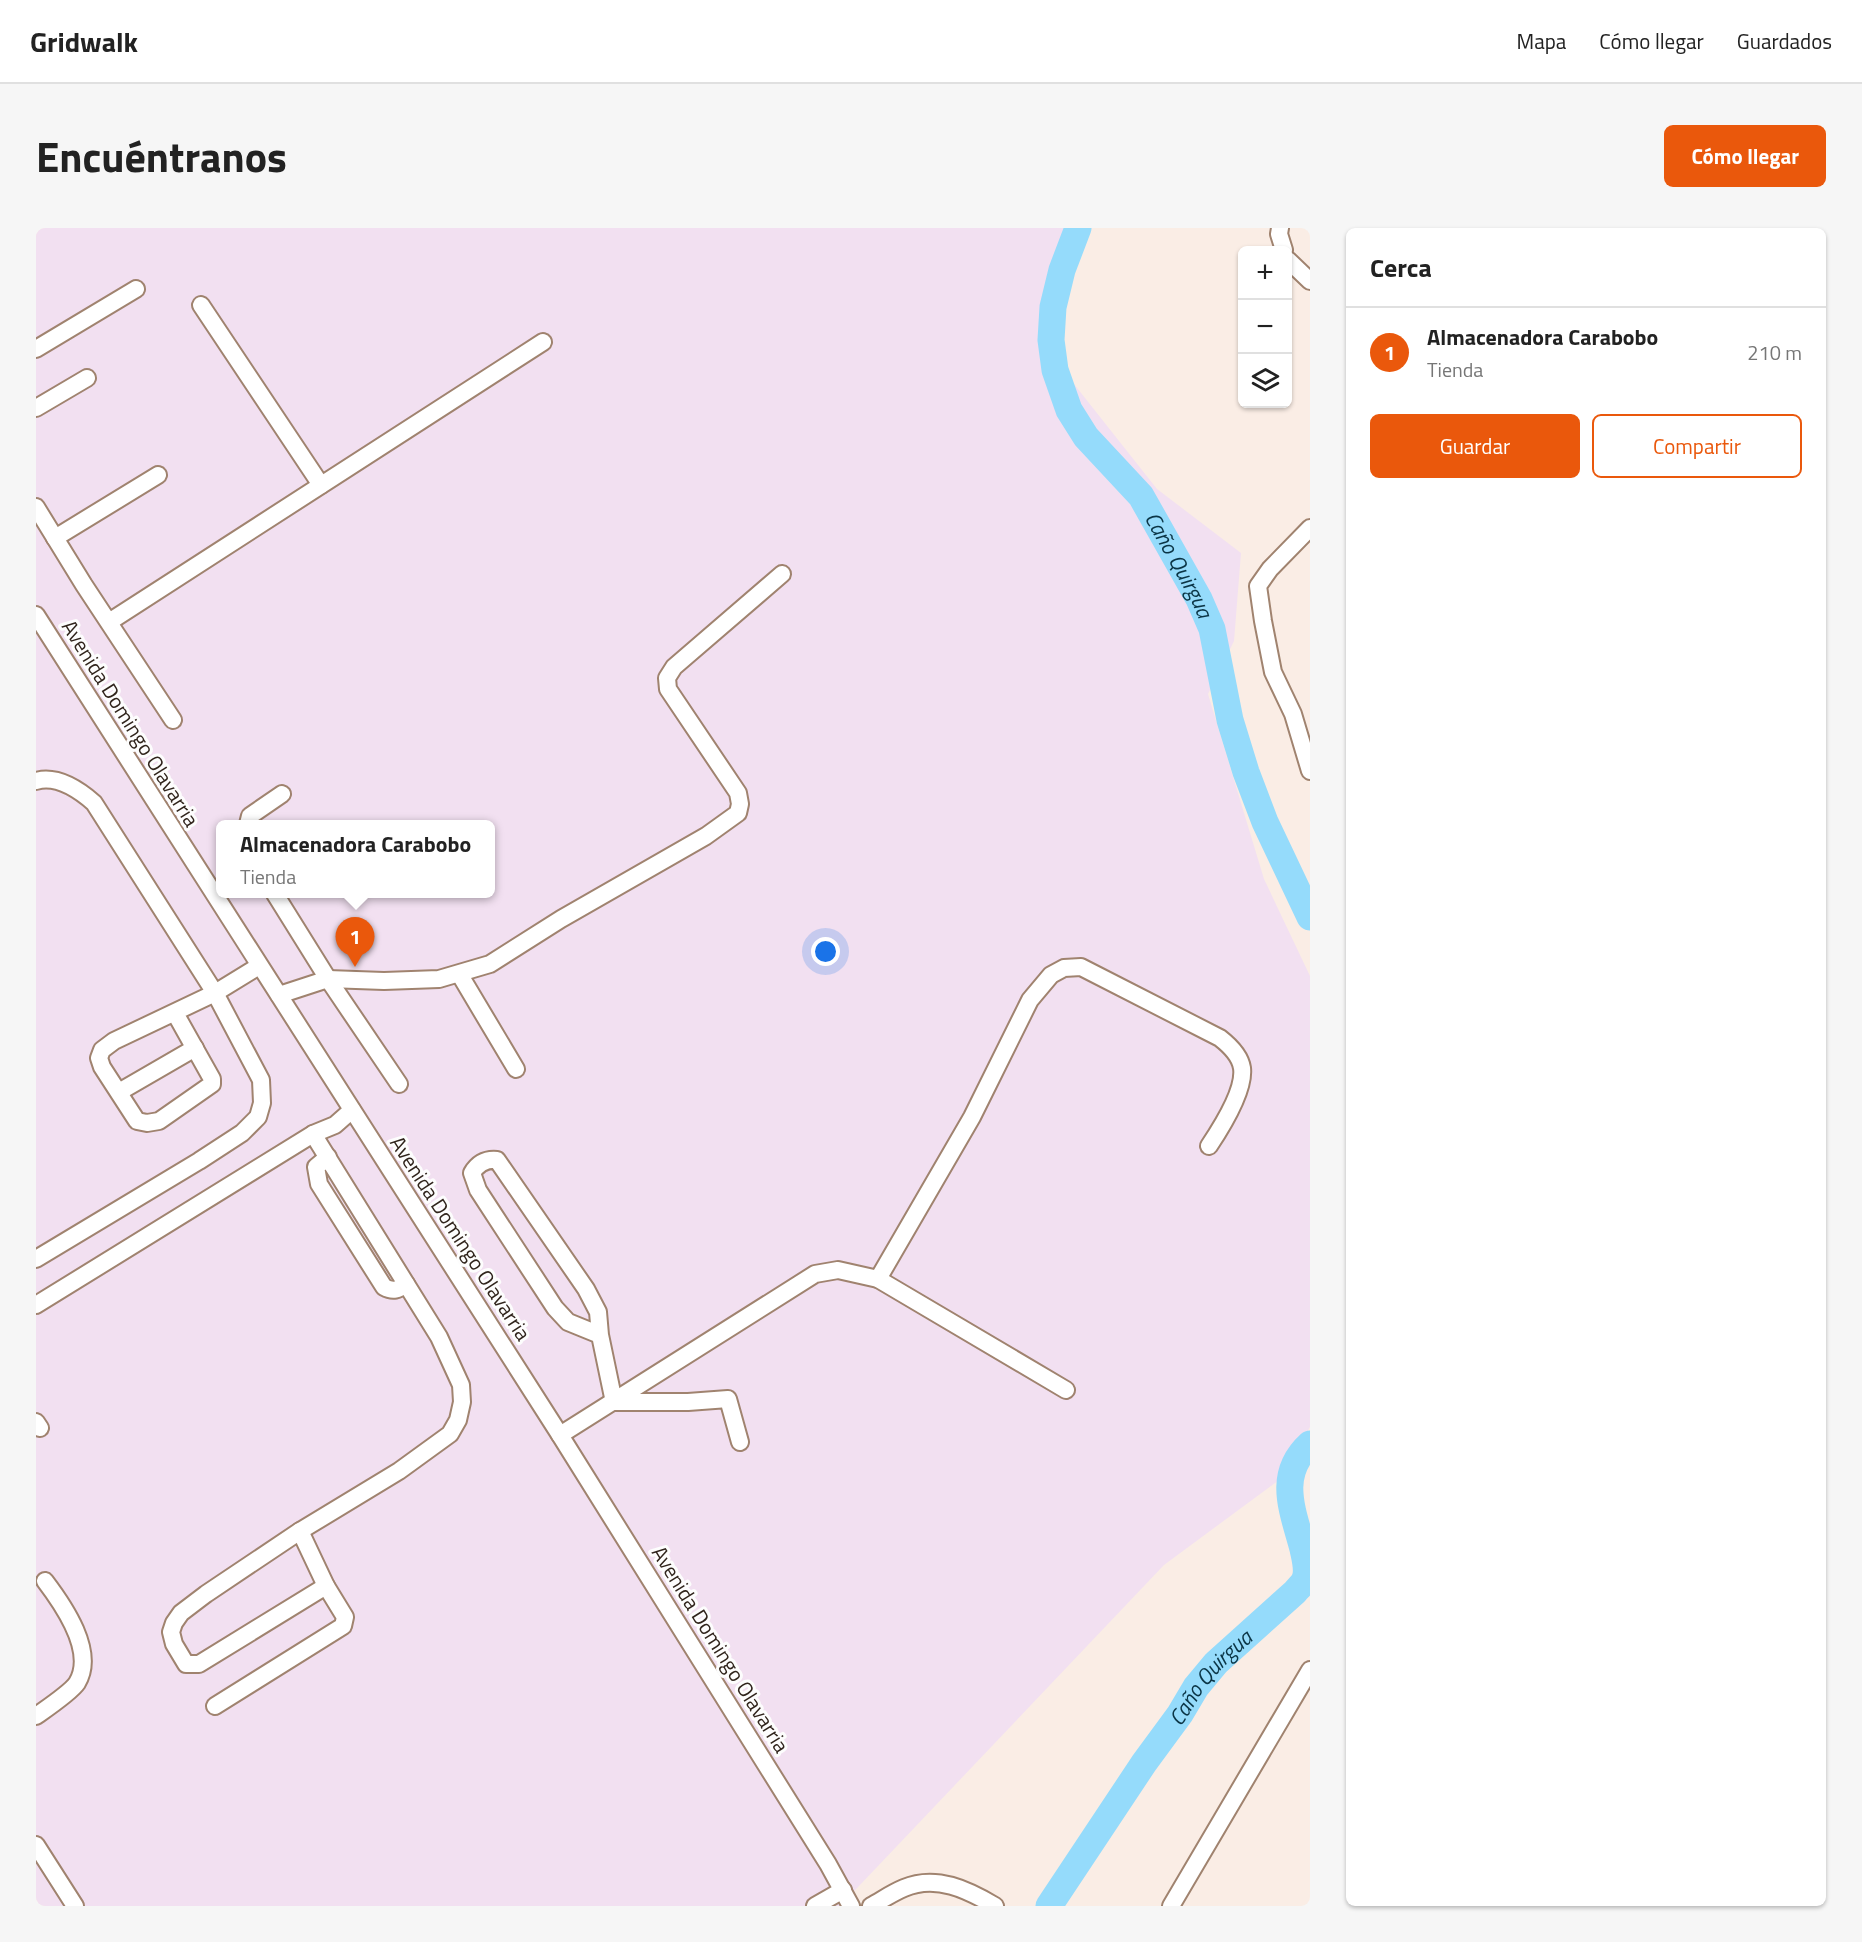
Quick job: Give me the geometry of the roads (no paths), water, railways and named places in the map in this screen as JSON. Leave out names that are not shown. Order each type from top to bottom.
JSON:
[{"type":"street","points":[[1280,228],[1279,234],[1283,246]]},
{"type":"street","points":[[1292,264],[1309,278]]},
{"type":"street","points":[[36,350],[136,289]]},
{"type":"street","points":[[201,305],[321,485]]},
{"type":"street","points":[[109,622],[543,342]]},
{"type":"street","points":[[36,408],[87,378]]},
{"type":"street","points":[[55,538],[158,475]]},
{"type":"street","points":[[36,507],[173,720]]},
{"type":"street","points":[[1310,528],[1270,568],[1258,586],[1273,672],[1293,714],[1310,771]]},
{"type":"street","points":[[279,995],[328,979],[415,981],[439,979],[460,975],[490,964],[561,919],[706,836],[738,813],[740,804],[738,792],[668,688],[667,678],[674,667],[782,574]]},
{"type":"street","name":"Avenida Domingo Olavarria","points":[[36,615],[560,1435],[851,1906]]},
{"type":"street","points":[[36,781],[46,778],[62,783],[94,802],[215,993],[261,1080],[262,1103],[258,1117],[242,1133],[36,1259]]},
{"type":"street","points":[[249,820],[250,816],[282,794]]},
{"type":"street","points":[[277,898],[328,979],[399,1084]]},
{"type":"street","points":[[175,1013],[212,1079],[212,1084],[159,1121],[147,1123],[137,1121],[102,1067],[99,1058],[102,1050],[114,1041],[215,993],[259,966]]},
{"type":"street","points":[[878,1279],[972,1117],[1030,1000],[1051,975],[1064,968],[1081,968],[1220,1038],[1231,1047],[1242,1067],[1240,1084],[1222,1127],[1209,1146]]},
{"type":"street","points":[[460,975],[516,1069]]},
{"type":"street","points":[[119,1092],[195,1048]]},
{"type":"street","points":[[36,1305],[313,1134],[334,1125],[352,1110]]},
{"type":"street","points":[[313,1134],[328,1157],[316,1167],[319,1184],[384,1287],[390,1291],[397,1290],[406,1284],[439,1337],[461,1385],[462,1402],[458,1420],[450,1434],[399,1471],[300,1531],[181,1613],[171,1632],[174,1644],[186,1664],[199,1664],[326,1586]]},
{"type":"street","points":[[600,1335],[568,1322],[555,1308],[478,1190],[472,1173],[477,1165],[497,1160],[586,1289],[598,1312],[600,1335],[614,1402]]},
{"type":"street","points":[[560,1435],[815,1274],[838,1270],[878,1279],[1066,1390]]},
{"type":"street","points":[[614,1402],[728,1400],[740,1442]]},
{"type":"street","points":[[215,1706],[343,1626],[345,1617],[326,1586],[300,1531]]},
{"type":"street","points":[[36,1716],[77,1684],[84,1661],[81,1641],[45,1581]]},
{"type":"street","points":[[1171,1906],[1310,1670]]},
{"type":"street","points":[[36,1845],[75,1906]]},
{"type":"street","points":[[871,1906],[904,1888],[923,1882],[939,1883],[970,1891],[995,1906]]},
{"type":"street","points":[[815,1906],[843,1890]]},
{"type":"waterway","name":"Caño Quirgua","points":[[1078,228],[1062,270],[1053,307],[1051,340],[1055,370],[1069,410],[1086,437],[1141,496],[1199,599],[1212,629],[1230,720],[1246,772],[1265,822],[1310,917]]},
{"type":"waterway","name":"Caño Quirgua","points":[[1049,1906],[1196,1687],[1216,1663],[1295,1592],[1304,1581],[1306,1565],[1292,1507],[1290,1481],[1293,1468],[1310,1444]]},
{"type":"place","name":"Almacenadora Carabobo","points":[[355,967]]}]
